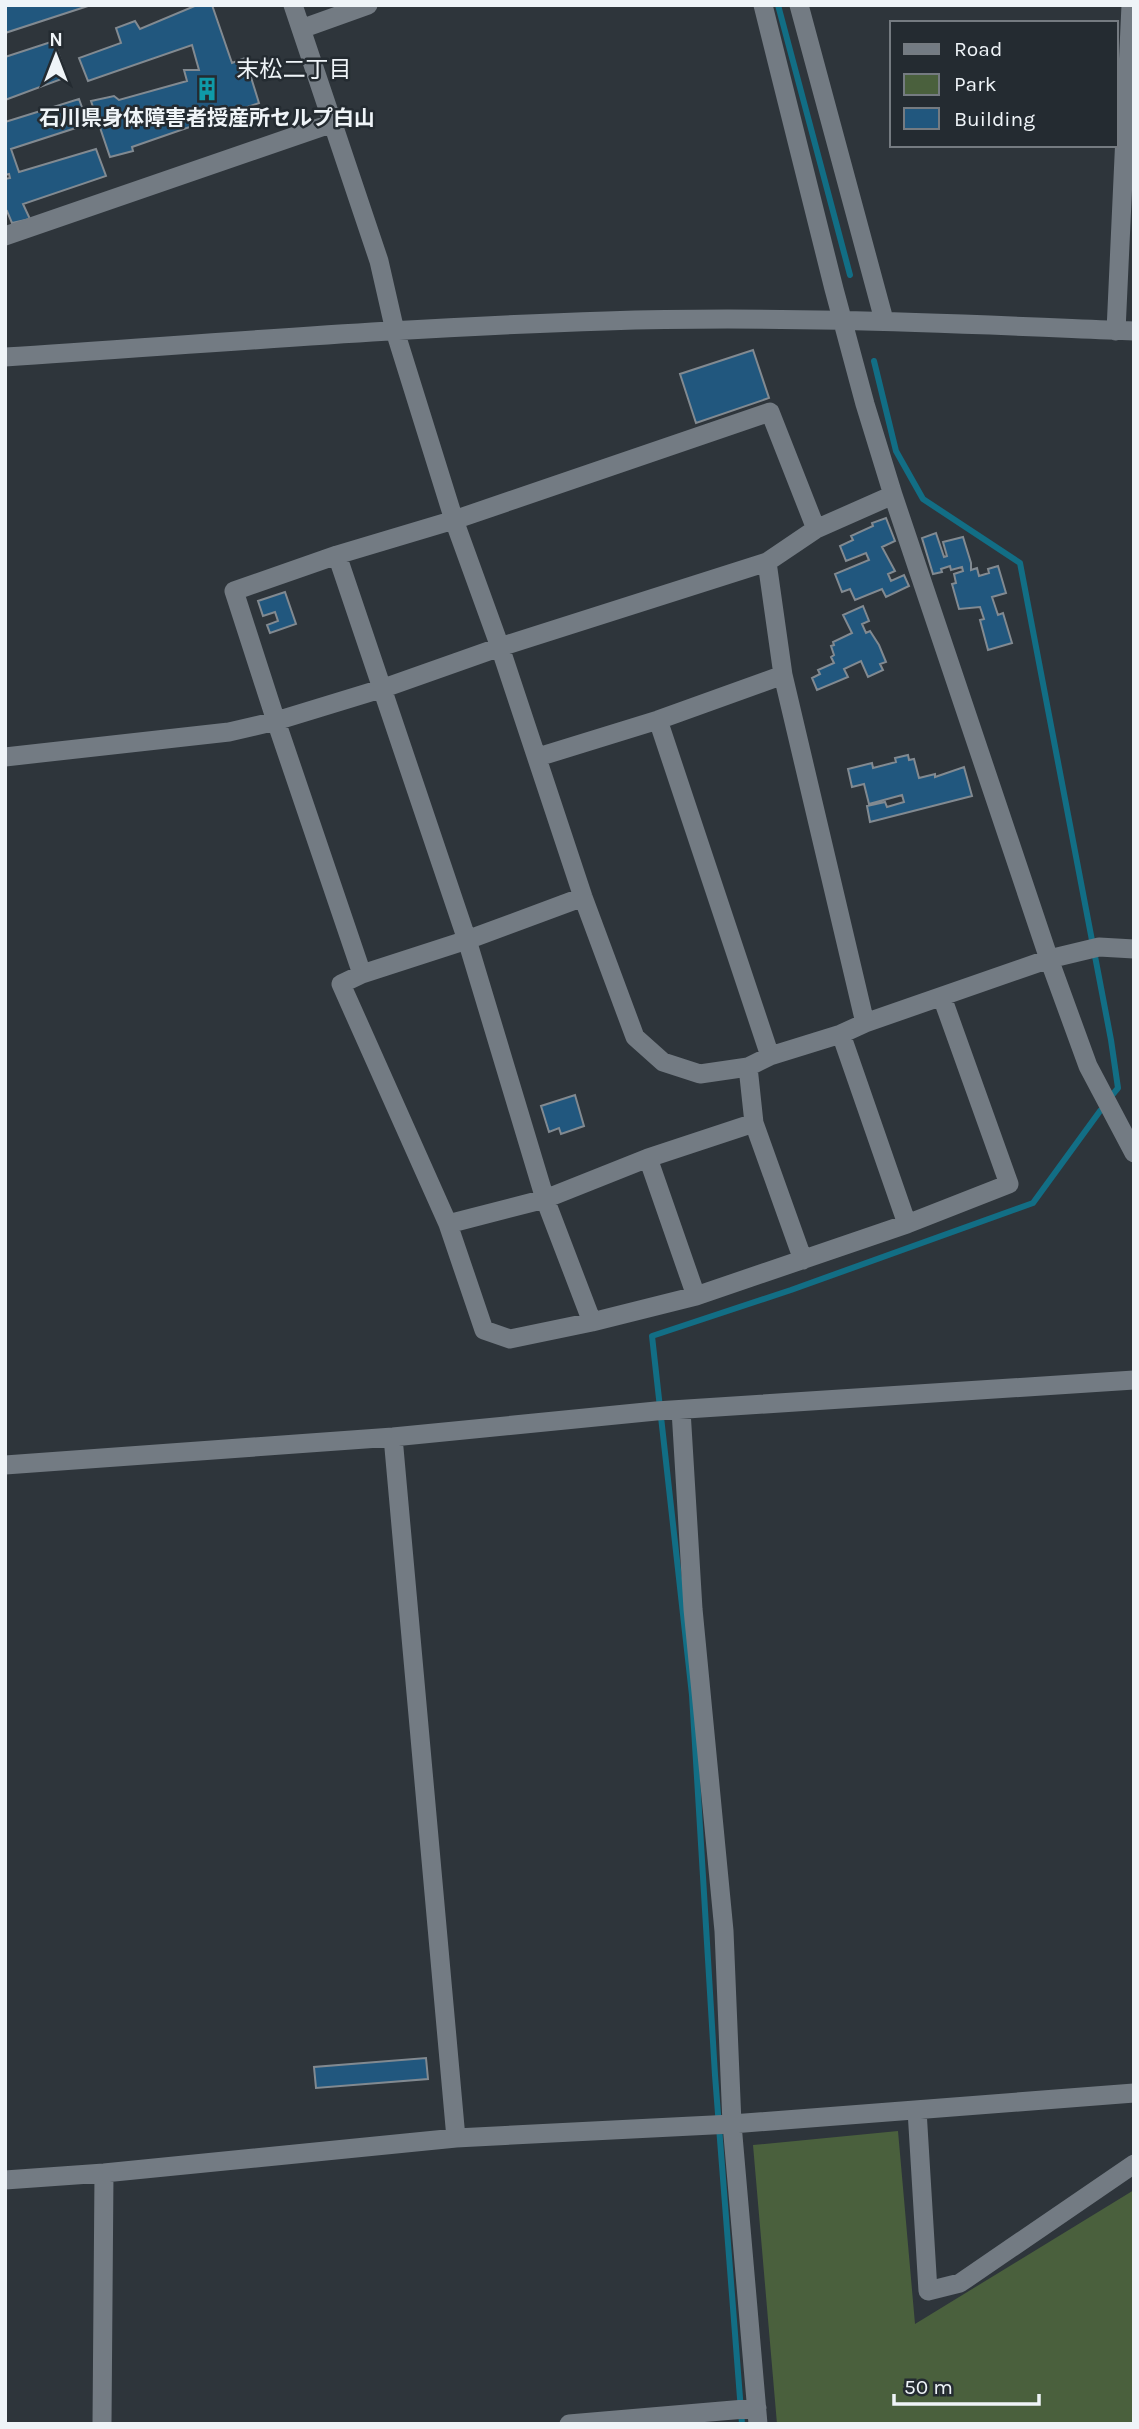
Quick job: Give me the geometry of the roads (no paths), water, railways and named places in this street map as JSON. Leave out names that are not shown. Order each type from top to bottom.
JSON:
[{"type":"street","points":[[293,5],[379,261],[394,331],[454,520],[538,757],[583,897],[635,1037],[663,1062],[700,1074],[748,1067],[770,1056],[841,1034],[864,1023],[1049,960],[1092,948],[1134,949]]},
{"type":"street","points":[[301,29],[368,5]]},
{"type":"street","points":[[764,5],[842,320],[893,495],[1049,960],[1088,1066],[1134,1153]]},
{"type":"street","points":[[799,5],[884,320]]},
{"type":"street","points":[[5,357],[394,331],[607,321],[884,320],[1125,331],[1131,5]]},
{"type":"street","points":[[5,236],[333,123]]},
{"type":"street","points":[[362,974],[234,591],[337,555],[454,520],[770,412],[816,529]]},
{"type":"street","points":[[5,757],[229,732],[276,721],[766,562],[816,529],[893,495]]},
{"type":"street","points":[[337,555],[467,940],[545,1199],[592,1322]]},
{"type":"street","points":[[766,562],[783,675],[864,1023]]},
{"type":"street","points":[[538,757],[658,720],[783,675]]},
{"type":"street","points":[[658,720],[770,1056]]},
{"type":"street","points":[[583,897],[467,940],[362,974],[341,984],[448,1224],[484,1330],[510,1339],[696,1296],[907,1224],[1009,1184],[942,997]]},
{"type":"street","points":[[841,1034],[907,1224]]},
{"type":"street","points":[[748,1067],[754,1123],[803,1260]]},
{"type":"street","points":[[448,1224],[545,1199],[648,1158],[754,1123]]},
{"type":"street","points":[[648,1158],[696,1296]]},
{"type":"street","points":[[5,1465],[393,1437],[668,1411],[1134,1380]]},
{"type":"street","points":[[569,2424],[749,2413],[723,2124],[724,1931],[693,1609],[668,1411]]},
{"type":"street","points":[[393,1437],[456,2138]]},
{"type":"street","points":[[5,2180],[104,2173],[456,2138],[723,2124],[1134,2093]]},
{"type":"street","points":[[917,2110],[928,2291],[960,2283],[1134,2164]]},
{"type":"street","points":[[102,2424],[104,2173]]},
{"type":"waterway","points":[[778,5],[850,275]]},
{"type":"waterway","points":[[874,361],[896,451],[923,499],[1020,563],[1111,1040],[1118,1088],[1113,1094]]},
{"type":"waterway","points":[[742,2424],[715,2075],[692,1695],[652,1336],[791,1290],[1033,1203],[1100,1111]]},
{"type":"place","name":"石川県身体障害者授産所セルプ白山","points":[[207,89]]},
{"type":"district","name":"末松二丁目","points":[[294,69]]}]
